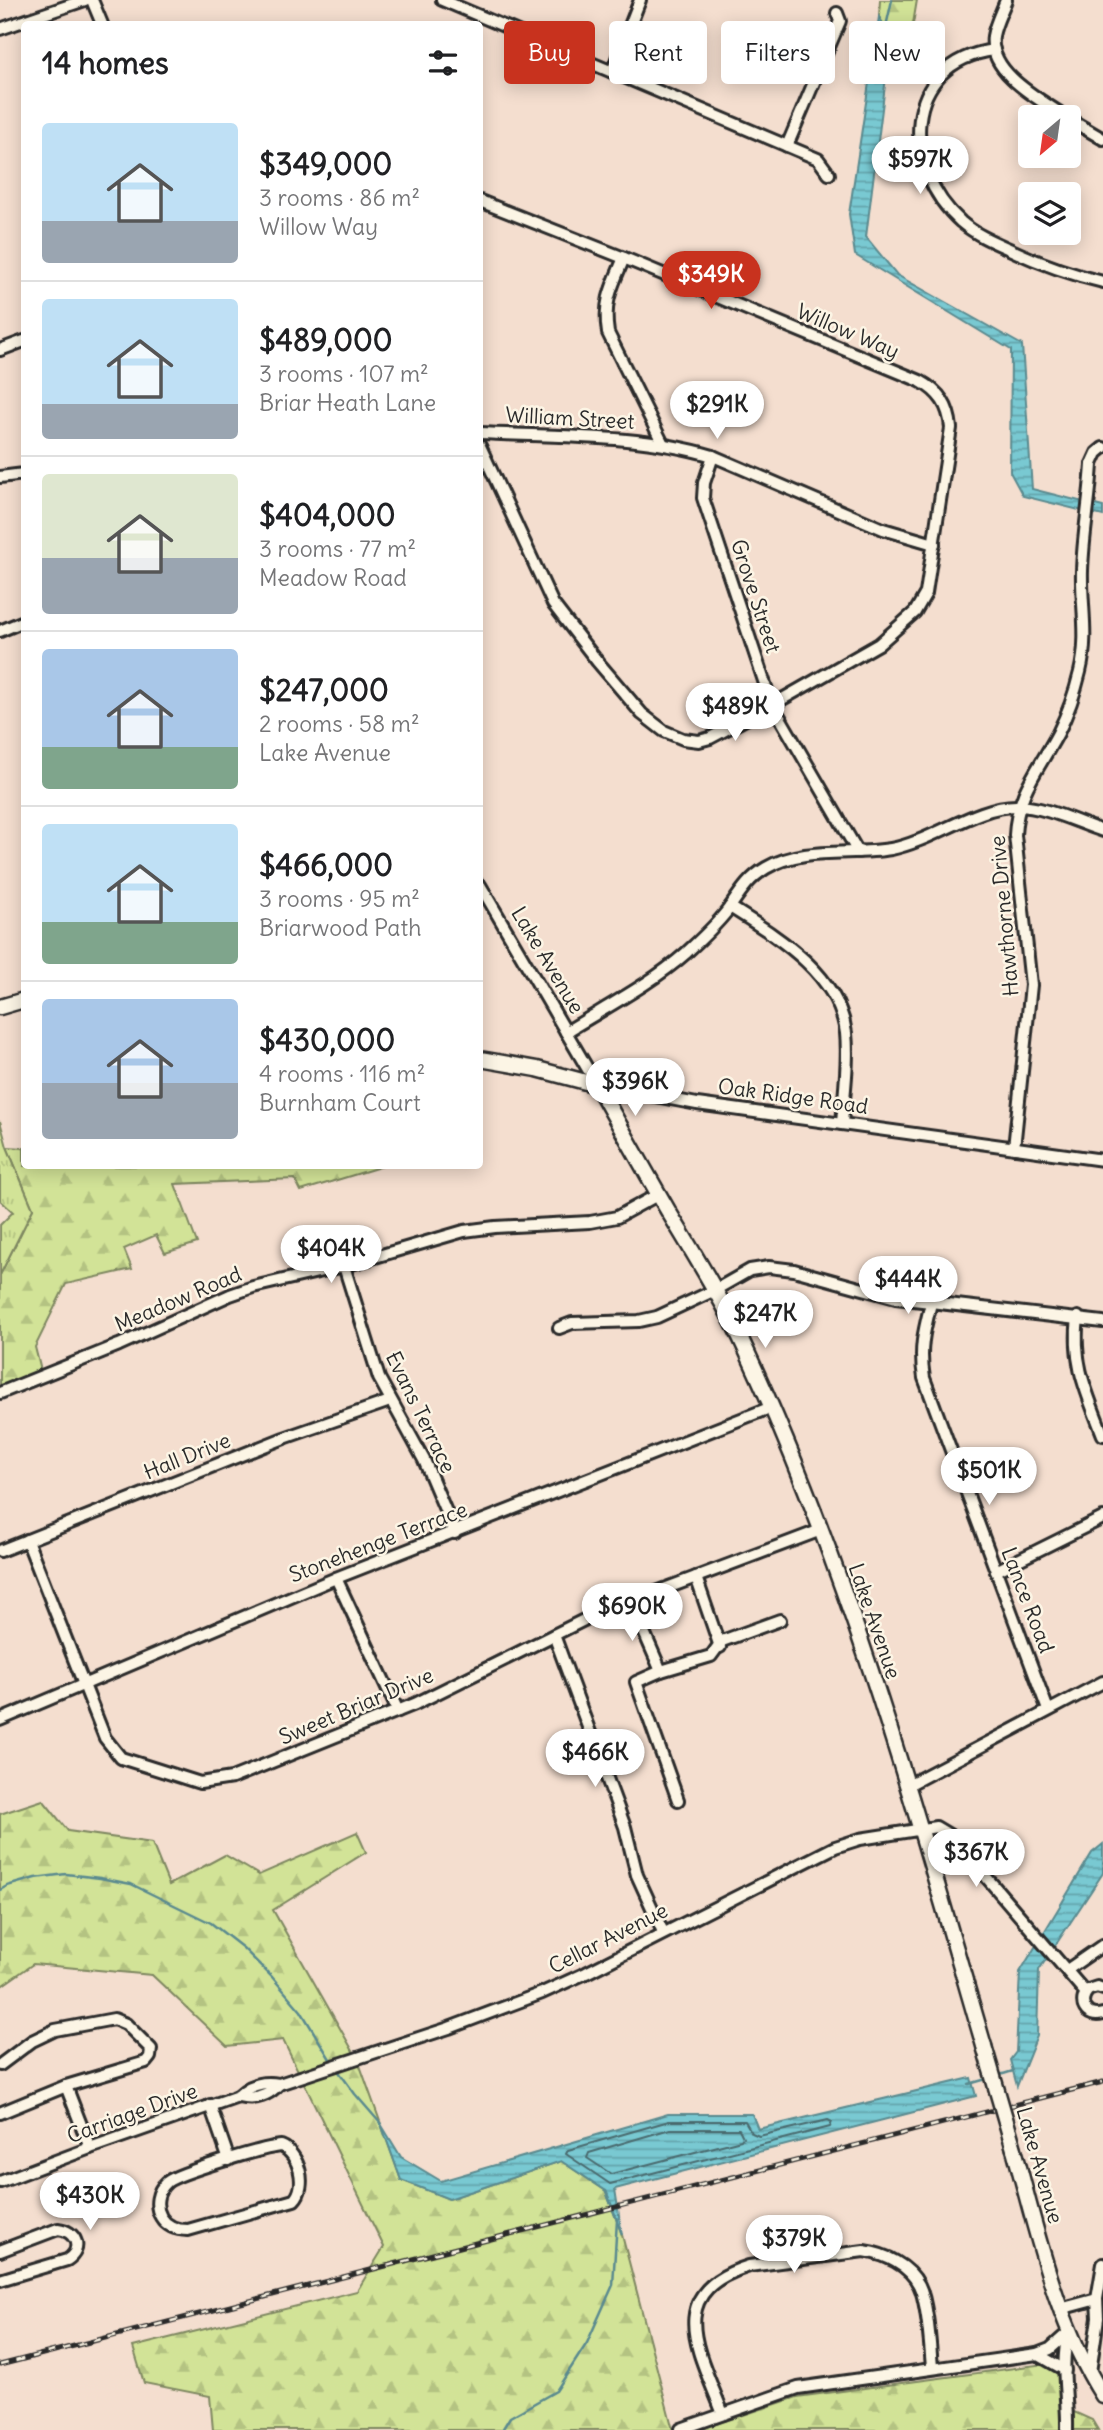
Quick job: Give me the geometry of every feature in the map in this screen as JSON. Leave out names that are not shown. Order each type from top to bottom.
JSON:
[{"type":"main road","points":[[0,1007],[21,1001]]},
{"type":"main road","name":"Oak Ridge Road","points":[[483,1060],[537,1069],[597,1085]]},
{"type":"main road","name":"Lake Avenue","points":[[597,1085],[715,1290],[772,1407],[821,1530],[908,1785],[1044,2260],[1069,2332]]},
{"type":"main road","points":[[1069,2332],[1103,2396]]},
{"type":"street","points":[[23,21],[85,0]]},
{"type":"street","points":[[92,0],[101,21]]},
{"type":"street","points":[[442,0],[609,71]]},
{"type":"street","points":[[632,21],[640,0]]},
{"type":"street","points":[[1006,0],[993,36],[994,50],[1003,68],[1013,79],[1048,105]]},
{"type":"street","points":[[787,146],[839,22],[837,13]]},
{"type":"street","points":[[0,29],[21,22]]},
{"type":"street","points":[[994,50],[965,57],[950,66],[932,85],[923,100],[920,121],[921,147],[932,183],[953,215],[984,238],[1041,264],[1103,282]]},
{"type":"street","points":[[640,84],[818,159],[829,174]]},
{"type":"street","points":[[1082,126],[1103,139]]},
{"type":"street","name":"Willow Way","points":[[483,202],[920,381],[938,394],[944,402],[950,421],[950,439],[934,544]]},
{"type":"street","points":[[624,258],[609,293],[605,314],[608,333],[663,444]]},
{"type":"street","points":[[0,350],[21,342]]},
{"type":"street","name":"William Street","points":[[483,433],[663,444],[713,456],[883,529],[934,544]]},
{"type":"street","name":"Hawthorne Drive","points":[[1014,1148],[1031,985],[1015,835],[1018,806],[1069,712],[1081,669],[1086,625],[1082,575],[1092,464],[1097,453],[1103,448]]},
{"type":"street","points":[[483,453],[552,604],[642,714],[664,731],[683,739],[699,741],[710,738],[859,657],[897,631],[915,612],[926,593],[934,544]]},
{"type":"street","name":"Grove Street","points":[[713,456],[704,483],[703,498],[772,705],[858,852]]},
{"type":"street","points":[[0,477],[21,474]]},
{"type":"street","points":[[0,631],[21,622]]},
{"type":"street","points":[[566,1032],[663,971],[684,954],[730,907],[748,882],[780,861],[799,856],[892,849],[923,840],[999,808],[1018,806],[1037,809],[1103,831]]},
{"type":"street","name":"Lake Avenue","points":[[483,890],[597,1085]]},
{"type":"street","points":[[730,907],[801,958],[821,976],[834,995],[846,1033],[842,1124]]},
{"type":"street","name":"Oak Ridge Road","points":[[597,1085],[697,1104],[1103,1160]]},
{"type":"street","name":"Meadow Road","points":[[0,1393],[253,1287],[344,1266],[464,1231],[590,1222],[617,1217],[659,1194]]},
{"type":"street","name":"Evans Terrace","points":[[344,1266],[379,1378],[424,1460],[455,1533]]},
{"type":"street","points":[[559,1328],[572,1323],[639,1321],[657,1317],[750,1270],[769,1267],[794,1270],[896,1298],[1103,1322]]},
{"type":"street","name":"Lance Road","points":[[931,1303],[920,1357],[924,1378],[1048,1710]]},
{"type":"street","points":[[1078,1317],[1075,1340],[1077,1357],[1082,1380],[1103,1435]]},
{"type":"street","name":"Hall Drive","points":[[0,1551],[284,1438],[390,1401]]},
{"type":"street","name":"Stonehenge Terrace","points":[[0,1720],[337,1578],[772,1407]]},
{"type":"street","points":[[996,1571],[1103,1518]]},
{"type":"street","name":"Sweet Briar Drive","points":[[27,1540],[105,1738],[121,1758],[200,1783],[232,1778],[398,1711],[590,1617],[821,1530]]},
{"type":"street","points":[[696,1577],[720,1647]]},
{"type":"street","points":[[337,1578],[398,1711]]},
{"type":"street","points":[[631,1602],[661,1671]]},
{"type":"street","points":[[678,1800],[636,1682],[661,1671],[711,1656],[722,1641],[780,1620]]},
{"type":"street","points":[[554,1635],[625,1827],[637,1875],[663,1932]]},
{"type":"street","points":[[908,1785],[1103,1682]]},
{"type":"street","points":[[921,1829],[936,1827],[951,1836],[1085,1993]]},
{"type":"street","name":"Cellar Avenue","points":[[308,2075],[449,2028],[542,1993],[835,1847],[860,1839],[921,1829]]},
{"type":"street","points":[[1067,1970],[1103,1945]]},
{"type":"street","points":[[1103,1989],[1092,1988],[1085,1993],[1082,2000],[1085,2010],[1093,2015],[1103,2014]]},
{"type":"street","points":[[0,2064],[32,2041],[54,2030],[114,2019],[126,2024],[152,2049],[146,2062],[66,2086],[0,2113]]},
{"type":"street","name":"Carriage Drive","points":[[0,2182],[210,2105],[238,2096],[249,2099],[271,2093],[279,2084],[308,2075]]},
{"type":"street","points":[[66,2086],[90,2148]]},
{"type":"street","points":[[210,2105],[229,2160]]},
{"type":"street","points":[[275,2147],[288,2149],[301,2178],[299,2193],[289,2202],[188,2230],[180,2230],[161,2218],[157,2205],[160,2191],[165,2184],[172,2179],[229,2160],[275,2147]]},
{"type":"street","points":[[0,2251],[58,2228],[74,2236],[77,2247],[67,2260],[0,2280]]},
{"type":"street","points":[[723,2414],[696,2340],[694,2320],[701,2297],[715,2280],[749,2266],[864,2251],[895,2261],[919,2285],[932,2367]]},
{"type":"street","points":[[1090,2375],[1098,2318],[1097,2299],[1103,2270]]},
{"type":"street","points":[[1060,2309],[1097,2299]]},
{"type":"street","points":[[681,2429],[797,2388],[1037,2354],[1050,2349],[1069,2332]]},
{"type":"street","name":"Lake Avenue","points":[[1068,2429],[1064,2358],[1069,2332]]},
{"type":"street","points":[[1037,2354],[1065,2370]]},
{"type":"green space","points":[[880,0],[917,0],[914,21],[881,21],[879,17]]},
{"type":"green space","points":[[0,1121],[7,1147],[33,1209],[0,1275],[0,1225],[13,1212],[0,1200]]},
{"type":"green space","points":[[7,1147],[21,1148],[21,1169],[373,1169],[301,1191],[295,1179],[175,1184],[197,1243],[165,1253],[156,1235],[124,1249],[132,1269],[66,1284],[35,1347],[42,1375],[0,1392],[0,1275],[33,1209]]},
{"type":"green space","points":[[43,1800],[68,1831],[152,1843],[169,1885],[225,1855],[259,1875],[357,1832],[366,1852],[273,1910],[358,2060],[401,2180],[449,2199],[561,2161],[606,2191],[622,2235],[673,2430],[213,2430],[210,2396],[144,2383],[133,2347],[357,2291],[384,2247],[283,2040],[227,2046],[152,1975],[33,1964],[0,1987],[0,1814]]},
{"type":"green space","points":[[1044,2364],[1058,2373],[1063,2407],[1092,2420],[1098,2430],[698,2430],[797,2397]]},
{"type":"water","points":[[869,84],[885,84],[866,237],[897,275],[1022,345],[1032,489],[1103,507],[1103,516],[1023,496],[1010,472],[1011,350],[855,255],[849,214]]},
{"type":"water","points":[[1103,1844],[1103,1873],[1039,1970],[1037,2036],[1017,2086],[1010,2060],[1016,2052],[1020,1972],[1092,1853]]},
{"type":"water","points":[[971,2078],[976,2096],[615,2189],[622,2235],[606,2191],[561,2161],[449,2199],[401,2180],[381,2124],[401,2157],[441,2181],[668,2114],[752,2114],[758,2129]]},
{"type":"waterway","points":[[887,21],[892,0]]},
{"type":"waterway","points":[[0,1890],[35,1878],[66,1874],[100,1878],[131,1884],[211,1923],[243,1948],[272,1977],[301,2011],[333,2064]]},
{"type":"waterway","points":[[337,2069],[381,2124]]},
{"type":"waterway","points":[[1000,2075],[1013,2071]]},
{"type":"waterway","points":[[969,2084],[990,2078]]},
{"type":"waterway","points":[[502,2430],[510,2417],[556,2391],[587,2343],[613,2285],[617,2220],[606,2191]]},
{"type":"railway","points":[[0,2365],[1103,2082]]}]
